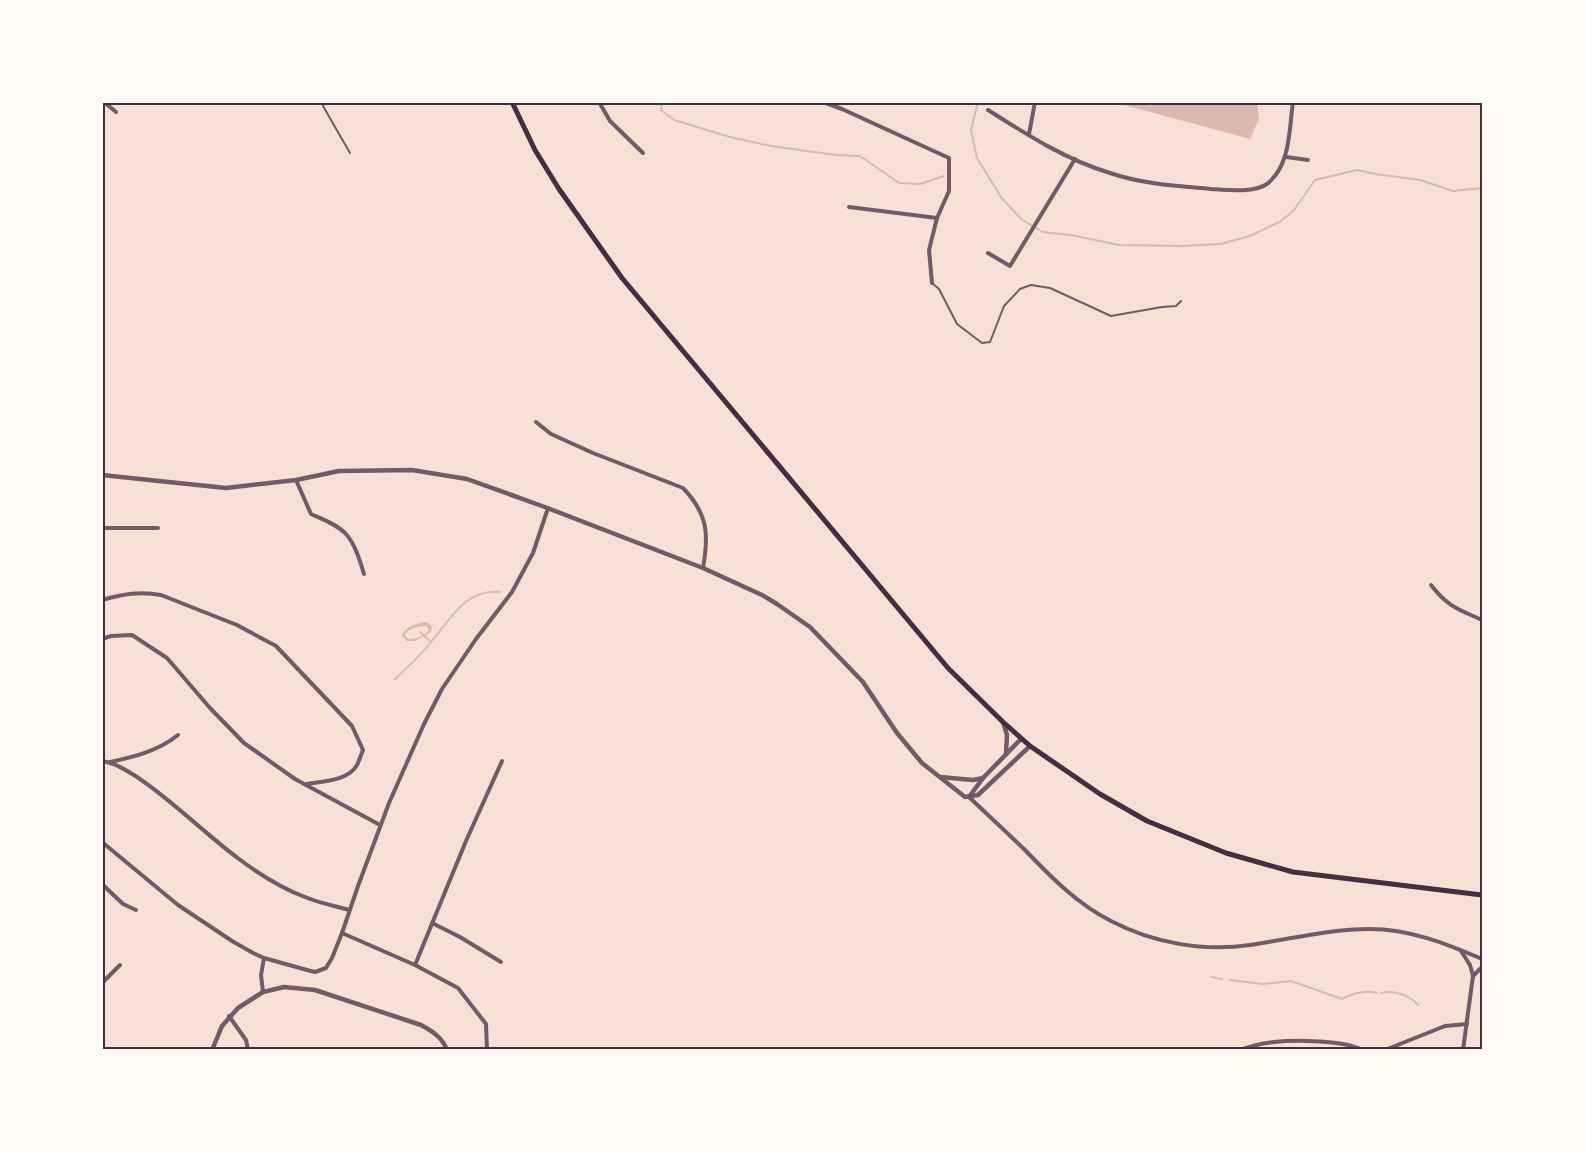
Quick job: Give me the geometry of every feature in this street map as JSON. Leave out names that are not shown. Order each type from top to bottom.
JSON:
[{"type":"main road","points":[[512,102],[535,150],[559,189],[622,278],[948,668],[1021,739],[1100,794],[1147,820],[1226,853],[1293,872],[1482,895]]},
{"type":"street","points":[[104,102],[116,112]]},
{"type":"street","points":[[599,102],[610,121],[643,153]]},
{"type":"street","points":[[824,102],[949,158],[949,191],[936,218],[929,250],[932,283]]},
{"type":"street","points":[[1029,134],[1035,102]]},
{"type":"street","points":[[988,110],[1075,159],[1102,171],[1170,186],[1242,191],[1266,184],[1280,169],[1286,156],[1293,102]]},
{"type":"street","points":[[1286,156],[1308,160]]},
{"type":"street","points":[[988,253],[1010,266],[1075,159]]},
{"type":"street","points":[[849,207],[936,218]]},
{"type":"street","points":[[536,422],[551,434],[593,453],[683,488],[692,498],[706,524],[706,550],[703,568]]},
{"type":"street","points":[[102,474],[226,488],[296,480],[339,471],[412,470],[467,479],[703,568],[762,595],[777,604],[810,628],[848,667],[862,682],[903,741],[922,763],[960,795],[969,797],[978,795],[1030,746]]},
{"type":"street","points":[[296,480],[311,514],[330,522],[346,534],[358,557],[364,574]]},
{"type":"street","points":[[102,842],[178,905],[232,941],[264,958],[307,970],[321,971],[330,964],[380,825],[409,756],[442,689],[476,638],[512,592],[533,553],[548,508]]},
{"type":"street","points":[[102,528],[158,528]]},
{"type":"street","points":[[1431,586],[1442,599],[1455,608],[1482,620]]},
{"type":"street","points":[[102,600],[134,592],[161,595],[237,625],[276,646],[352,726],[363,750],[357,766],[348,775],[307,784]]},
{"type":"street","points":[[102,639],[110,636],[132,635],[167,658],[202,700],[244,743],[288,774],[380,825]]},
{"type":"street","points":[[1003,722],[1007,735],[1006,756]]},
{"type":"street","points":[[102,761],[110,762],[143,755],[178,735]]},
{"type":"street","points":[[969,797],[983,778],[1021,739]]},
{"type":"street","points":[[415,965],[502,761]]},
{"type":"street","points":[[110,762],[124,769],[167,798],[238,859],[271,882],[305,898],[349,910]]},
{"type":"street","points":[[938,776],[973,780],[983,778]]},
{"type":"street","points":[[969,797],[1057,882],[1084,904],[1110,921],[1136,932],[1162,940],[1220,947],[1249,945],[1340,931],[1371,929],[1422,936],[1482,959]]},
{"type":"street","points":[[102,884],[123,904],[136,910]]},
{"type":"street","points":[[432,923],[460,936],[501,962]]},
{"type":"street","points":[[342,933],[415,965],[458,988],[486,1024],[487,1050]]},
{"type":"street","points":[[1460,950],[1470,964],[1473,976],[1462,1050]]},
{"type":"street","points":[[263,992],[261,975],[264,958]]},
{"type":"street","points":[[102,982],[120,965]]},
{"type":"street","points":[[1473,976],[1482,967]]},
{"type":"street","points":[[212,1050],[222,1026],[229,1016],[263,992],[284,987],[314,990],[421,1025],[442,1039],[447,1050]]},
{"type":"street","points":[[229,1016],[246,1040],[248,1050]]},
{"type":"street","points":[[1385,1050],[1445,1026],[1467,1024]]},
{"type":"street","points":[[1240,1050],[1274,1042],[1329,1042],[1356,1046],[1362,1050]]},
{"type":"lane","points":[[323,102],[323,106],[350,153]]},
{"type":"lane","points":[[932,283],[939,289],[957,324],[982,343],[990,342],[1004,306],[1012,296],[1020,289],[1031,285],[1050,288],[1111,316],[1176,306],[1181,301]]},
{"type":"shaded area","points":[[1117,103],[1257,103],[1259,119],[1250,139]]},
{"type":"shaded area","points":[[425,622],[432,627],[431,632],[415,641],[407,641],[402,636],[408,628]],"holes":[[[426,626],[429,630],[414,638],[408,639],[405,635],[409,630],[417,627]]]},
{"type":"waterway","points":[[662,102],[661,110],[674,120],[730,137],[771,146],[836,155],[860,156],[899,183],[920,184],[944,176]]},
{"type":"waterway","points":[[978,102],[971,130],[977,158],[1001,197],[1021,219],[1043,232],[1071,235],[1119,245],[1181,246],[1220,244],[1250,236],[1281,221],[1294,210],[1315,180],[1357,170],[1420,180],[1453,191],[1482,188]]},
{"type":"waterway","points":[[395,679],[418,657],[452,615],[468,600],[488,592],[500,592]]},
{"type":"waterway","points":[[420,632],[431,642]]},
{"type":"waterway","points":[[1211,977],[1222,979]]},
{"type":"waterway","points":[[1230,980],[1263,984],[1291,981],[1342,999],[1359,993],[1377,993]]},
{"type":"waterway","points":[[1381,993],[1401,994],[1411,998],[1418,1005]]}]
